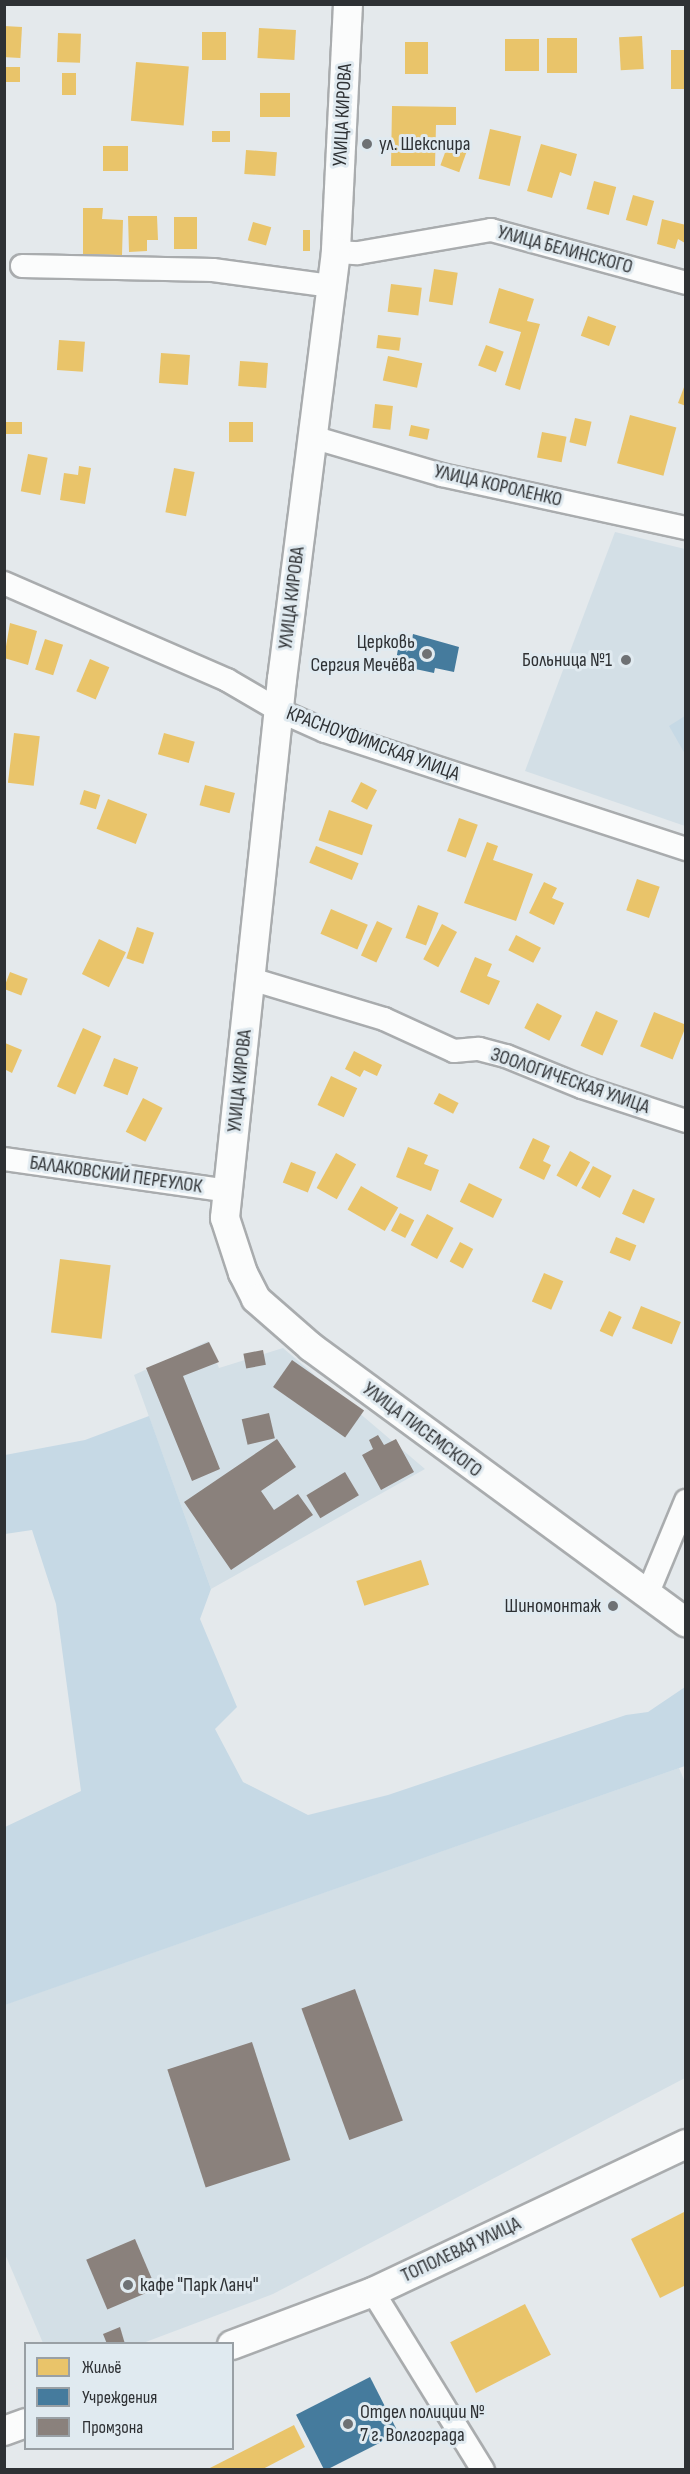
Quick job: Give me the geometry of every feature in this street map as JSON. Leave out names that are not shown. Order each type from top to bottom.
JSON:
[{"type":"main road","name":"УЛИЦА КИРОВА","points":[[228,1191],[280,711],[336,252],[348,4]]},
{"type":"main road","name":"УЛИЦА ПИСЕМСКОГО","points":[[228,1191],[225,1218],[243,1272],[256,1299],[311,1347],[686,1622]]},
{"type":"main road","name":"ТОПОЛЕВАЯ УЛИЦА","points":[[234,2343],[373,2292],[686,2144]]},
{"type":"main road","points":[[4,2431],[24,2424]]},
{"type":"street","name":"УЛИЦА БЕЛИНСКОГО","points":[[336,252],[358,253],[490,230],[686,283]]},
{"type":"street","points":[[22,266],[213,270],[332,286]]},
{"type":"street","name":"УЛИЦА КОРОЛЕНКО","points":[[312,437],[442,475],[686,528]]},
{"type":"street","name":"КРАСНОУФИМСКАЯ УЛИЦА","points":[[4,583],[227,680],[280,711],[325,731],[686,849]]},
{"type":"street","name":"ЗООЛОГИЧЕСКАЯ УЛИЦА","points":[[251,979],[384,1019],[454,1051],[479,1049],[506,1056],[582,1087],[686,1121]]},
{"type":"street","name":"БАЛАКОВСКИЙ ПЕРЕУЛОК","points":[[4,1159],[228,1191]]},
{"type":"street","points":[[647,1595],[686,1501]]},
{"type":"street","points":[[373,2292],[483,2469]]},
{"type":"shaded area","name":"Больница №1","points":[[615,532],[685,549],[685,826],[525,771]]},
{"type":"shaded area","points":[[685,716],[685,754],[669,726]]},
{"type":"shaded area","points":[[208,1341],[219,1368],[283,1348],[425,1469],[211,1589],[134,1375]]},
{"type":"shaded area","points":[[149,1416],[211,1589],[200,1619],[237,1707],[215,1729],[243,1782],[308,1815],[388,1795],[626,1715],[648,1712],[685,1687],[685,1766],[5,2005],[5,1827],[81,1791],[56,1604],[32,1530],[5,1534],[5,1455],[85,1440]]},
{"type":"shaded area","points":[[679,1768],[685,1782],[685,2078],[273,2294],[146,2342],[43,2342],[5,2254],[4,2005]]},
{"type":"building: Жильё","points":[[4,26],[22,27],[20,58],[4,57]]},
{"type":"building: Жильё","points":[[259,28],[296,30],[294,60],[257,58]]},
{"type":"building: Жильё","points":[[202,32],[226,32],[226,60],[202,60]]},
{"type":"building: Жильё","points":[[58,33],[81,34],[80,63],[57,62]]},
{"type":"building: Жильё","points":[[642,36],[644,69],[621,70],[619,37]]},
{"type":"building: Жильё","points":[[547,38],[577,38],[577,73],[547,73]]},
{"type":"building: Жильё","points":[[505,39],[539,39],[539,71],[505,71]]},
{"type":"building: Жильё","points":[[405,42],[428,42],[428,74],[405,74]]},
{"type":"building: Жильё","points":[[671,50],[686,50],[686,89],[671,89]]},
{"type":"building: Жильё","points":[[136,62],[189,67],[184,125],[131,121]]},
{"type":"building: Жильё","points":[[4,67],[20,67],[20,82],[4,82]]},
{"type":"building: Жильё","points":[[62,73],[76,73],[76,95],[62,95]]},
{"type":"building: Жильё","points":[[260,93],[290,93],[290,117],[260,117]]},
{"type":"building: Жильё","points":[[392,106],[456,107],[456,125],[436,125],[435,166],[391,166]]},
{"type":"building: Жильё","points":[[490,129],[521,136],[510,186],[479,179]]},
{"type":"building: Жильё","points":[[212,131],[230,131],[230,142],[212,142]]},
{"type":"building: Жильё","points":[[450,139],[469,146],[459,172],[440,165]]},
{"type":"building: Жильё","points":[[541,144],[577,154],[571,176],[560,172],[552,198],[527,191]]},
{"type":"building: Жильё","points":[[103,146],[128,146],[128,171],[103,171]]},
{"type":"building: Жильё","points":[[246,150],[277,152],[275,176],[244,174]]},
{"type":"building: Жильё","points":[[594,181],[616,187],[609,215],[586,209]]},
{"type":"building: Жильё","points":[[633,195],[654,201],[647,226],[626,220]]},
{"type":"building: Жильё","points":[[83,208],[103,208],[102,219],[123,220],[122,255],[83,254]]},
{"type":"building: Жильё","points":[[128,216],[157,216],[158,240],[147,240],[147,251],[129,252]]},
{"type":"building: Жильё","points":[[174,217],[197,217],[197,249],[174,249]]},
{"type":"building: Жильё","points":[[662,219],[686,225],[685,243],[678,239],[675,249],[657,244]]},
{"type":"building: Жильё","points":[[253,222],[271,227],[266,246],[248,240]]},
{"type":"building: Жильё","points":[[303,230],[310,230],[310,251],[303,251]]},
{"type":"building: Жильё","points":[[434,269],[458,273],[453,305],[429,302]]},
{"type":"building: Жильё","points":[[391,284],[422,288],[418,316],[388,312]]},
{"type":"building: Жильё","points":[[499,288],[534,299],[527,321],[540,324],[520,390],[505,385],[521,332],[489,323]]},
{"type":"building: Жильё","points":[[588,316],[616,326],[609,346],[581,336]]},
{"type":"building: Жильё","points":[[378,335],[401,338],[399,351],[376,348]]},
{"type":"building: Жильё","points":[[59,340],[85,342],[83,372],[57,370]]},
{"type":"building: Жильё","points":[[486,345],[504,352],[496,372],[478,366]]},
{"type":"building: Жильё","points":[[161,353],[190,355],[188,385],[159,383]]},
{"type":"building: Жильё","points":[[388,356],[422,363],[417,388],[383,380]]},
{"type":"building: Жильё","points":[[240,361],[268,363],[266,388],[238,386]]},
{"type":"building: Жильё","points":[[686,382],[686,406],[678,403]]},
{"type":"building: Жильё","points":[[375,404],[393,406],[390,430],[372,428]]},
{"type":"building: Жильё","points":[[630,415],[676,427],[663,476],[617,463]]},
{"type":"building: Жильё","points":[[575,418],[592,422],[586,446],[569,442]]},
{"type":"building: Жильё","points":[[4,422],[22,422],[22,434],[4,434]]},
{"type":"building: Жильё","points":[[229,422],[253,422],[253,442],[229,442]]},
{"type":"building: Жильё","points":[[411,425],[430,429],[427,440],[409,436]]},
{"type":"building: Жильё","points":[[542,432],[567,437],[562,462],[537,458]]},
{"type":"building: Жильё","points":[[28,454],[48,458],[40,495],[21,491]]},
{"type":"building: Жильё","points":[[79,466],[91,468],[85,504],[60,500],[64,473],[78,475]]},
{"type":"building: Жильё","points":[[174,468],[195,472],[186,516],[165,512]]},
{"type":"building: Жильё","points":[[10,623],[37,631],[28,665],[4,658]]},
{"type":"building: Жильё","points":[[45,639],[63,645],[53,675],[35,669]]},
{"type":"building: Жильё","points":[[90,659],[109,667],[96,699],[76,691]]},
{"type":"building: Жильё","points":[[14,733],[40,736],[34,786],[8,783]]},
{"type":"building: Жильё","points":[[164,733],[195,742],[189,763],[158,754]]},
{"type":"building: Жильё","points":[[361,782],[377,790],[367,810],[351,802]]},
{"type":"building: Жильё","points":[[205,785],[235,793],[230,813],[200,805]]},
{"type":"building: Жильё","points":[[84,790],[100,795],[96,809],[80,804]]},
{"type":"building: Жильё","points":[[108,799],[147,814],[136,844],[97,829]]},
{"type":"building: Жильё","points":[[329,810],[372,825],[362,855],[319,840]]},
{"type":"building: Жильё","points":[[459,818],[478,825],[466,858],[447,851]]},
{"type":"building: Жильё","points":[[487,842],[498,846],[493,860],[533,874],[516,921],[464,903]]},
{"type":"building: Жильё","points":[[316,846],[359,863],[352,880],[309,863]]},
{"type":"building: Жильё","points":[[637,879],[660,887],[649,918],[626,910]]},
{"type":"building: Жильё","points":[[544,882],[557,888],[552,898],[564,903],[554,925],[529,913]]},
{"type":"building: Жильё","points":[[418,905],[439,913],[426,946],[405,938]]},
{"type":"building: Жильё","points":[[331,909],[368,925],[357,949],[320,934]]},
{"type":"building: Жильё","points":[[377,921],[392,928],[376,963],[361,955]]},
{"type":"building: Жильё","points":[[442,924],[457,932],[438,967],[423,959]]},
{"type":"building: Жильё","points":[[137,927],[154,933],[143,964],[126,958]]},
{"type":"building: Жильё","points":[[516,935],[541,948],[533,963],[508,950]]},
{"type":"building: Жильё","points":[[99,939],[126,952],[109,987],[82,974]]},
{"type":"building: Жильё","points":[[475,957],[492,964],[487,976],[500,981],[489,1005],[460,992]]},
{"type":"building: Жильё","points":[[10,972],[28,979],[21,996],[4,989]]},
{"type":"building: Жильё","points":[[537,1003],[562,1016],[549,1041],[524,1028]]},
{"type":"building: Жильё","points":[[596,1011],[618,1021],[602,1055],[581,1046]]},
{"type":"building: Жильё","points":[[654,1012],[686,1025],[673,1059],[640,1046]]},
{"type":"building: Жильё","points":[[83,1028],[101,1036],[75,1095],[57,1086]]},
{"type":"building: Жильё","points":[[5,1043],[22,1050],[12,1073],[4,1069]]},
{"type":"building: Жильё","points":[[354,1051],[382,1065],[377,1076],[364,1070],[360,1077],[345,1069]]},
{"type":"building: Жильё","points":[[114,1058],[138,1067],[128,1095],[103,1086]]},
{"type":"building: Жильё","points":[[331,1076],[357,1088],[344,1117],[317,1105]]},
{"type":"building: Жильё","points":[[439,1093],[459,1103],[453,1114],[434,1104]]},
{"type":"building: Жильё","points":[[143,1098],[163,1108],[145,1142],[126,1132]]},
{"type":"building: Жильё","points":[[533,1138],[550,1146],[543,1161],[551,1165],[544,1180],[519,1168]]},
{"type":"building: Жильё","points":[[408,1147],[428,1155],[424,1164],[439,1170],[431,1191],[396,1177]]},
{"type":"building: Жильё","points":[[570,1151],[590,1162],[577,1187],[556,1175]]},
{"type":"building: Жильё","points":[[336,1153],[356,1164],[337,1199],[317,1188]]},
{"type":"building: Жильё","points":[[291,1162],[316,1172],[308,1193],[283,1182]]},
{"type":"building: Жильё","points":[[593,1166],[612,1176],[600,1198],[581,1188]]},
{"type":"building: Жильё","points":[[469,1183],[502,1199],[493,1218],[460,1202]]},
{"type":"building: Жильё","points":[[361,1186],[398,1208],[385,1231],[348,1209]]},
{"type":"building: Жильё","points":[[633,1189],[655,1199],[644,1223],[622,1214]]},
{"type":"building: Жильё","points":[[400,1213],[414,1220],[405,1238],[391,1231]]},
{"type":"building: Жильё","points":[[427,1214],[453,1228],[437,1259],[411,1245]]},
{"type":"building: Жильё","points":[[616,1237],[636,1245],[630,1261],[610,1253]]},
{"type":"building: Жильё","points":[[460,1242],[473,1249],[463,1268],[450,1261]]},
{"type":"building: Жильё","points":[[60,1259],[111,1265],[102,1339],[51,1332]]},
{"type":"building: Жильё","points":[[544,1273],[563,1281],[551,1310],[532,1302]]},
{"type":"building: Жильё","points":[[641,1306],[681,1322],[672,1344],[632,1328]]},
{"type":"building: Жильё","points":[[609,1311],[622,1317],[612,1337],[600,1331]]},
{"type":"building: Жильё","points":[[421,1560],[429,1585],[364,1606],[356,1581]]},
{"type":"building: Жильё","points":[[686,2211],[686,2285],[660,2298],[631,2239]]},
{"type":"building: Жильё","points":[[525,2304],[551,2355],[476,2393],[450,2342]]},
{"type":"building: Жильё","points":[[294,2425],[305,2447],[261,2470],[206,2470]]},
{"type":"building: Учреждения","name":"Церковь Сергия Мечёва","points":[[413,634],[459,647],[454,672],[435,668],[434,673],[406,667],[407,663],[396,661],[400,636],[412,639]]},
{"type":"building: Учреждения","name":"Отдел полиции № 7 г. Волгограда","points":[[370,2377],[399,2433],[324,2470],[296,2415]]},
{"type":"building: Промзона","points":[[209,1342],[219,1362],[183,1376],[220,1469],[192,1481],[146,1368]]},
{"type":"building: Промзона","points":[[263,1350],[266,1365],[246,1369],[243,1354]]},
{"type":"building: Промзона","points":[[292,1360],[364,1410],[345,1438],[273,1387]]},
{"type":"building: Промзона","points":[[269,1413],[275,1438],[248,1445],[242,1419]]},
{"type":"building: Промзона","points":[[378,1435],[384,1445],[396,1439],[414,1472],[381,1490],[362,1455],[373,1449],[369,1440]]},
{"type":"building: Промзона","points":[[277,1439],[296,1467],[261,1491],[274,1510],[298,1494],[313,1515],[231,1570],[184,1502]]},
{"type":"building: Промзона","points":[[345,1472],[359,1495],[320,1518],[306,1495]]},
{"type":"building: Промзона","points":[[355,1989],[403,2121],[349,2140],[301,2008]]},
{"type":"building: Промзона","points":[[252,2042],[290,2160],[206,2187],[167,2070]]},
{"type":"building: Промзона","points":[[135,2239],[156,2289],[107,2309],[86,2260]]},
{"type":"building: Промзона","points":[[120,2327],[124,2342],[106,2342],[103,2334]]},
{"type":"place","name":"ул. Шекспира","points":[[367,144]]},
{"type":"place","name":"Церковь Сергия Мечёва","points":[[427,654]]},
{"type":"place","name":"Больница №1","points":[[626,660]]},
{"type":"place","name":"Шиномонтаж","points":[[613,1606]]},
{"type":"place","name":"кафе \"Парк Ланч\"","points":[[128,2285]]},
{"type":"place","name":"Отдел полиции № 7 г. Волгограда","points":[[348,2424]]}]
